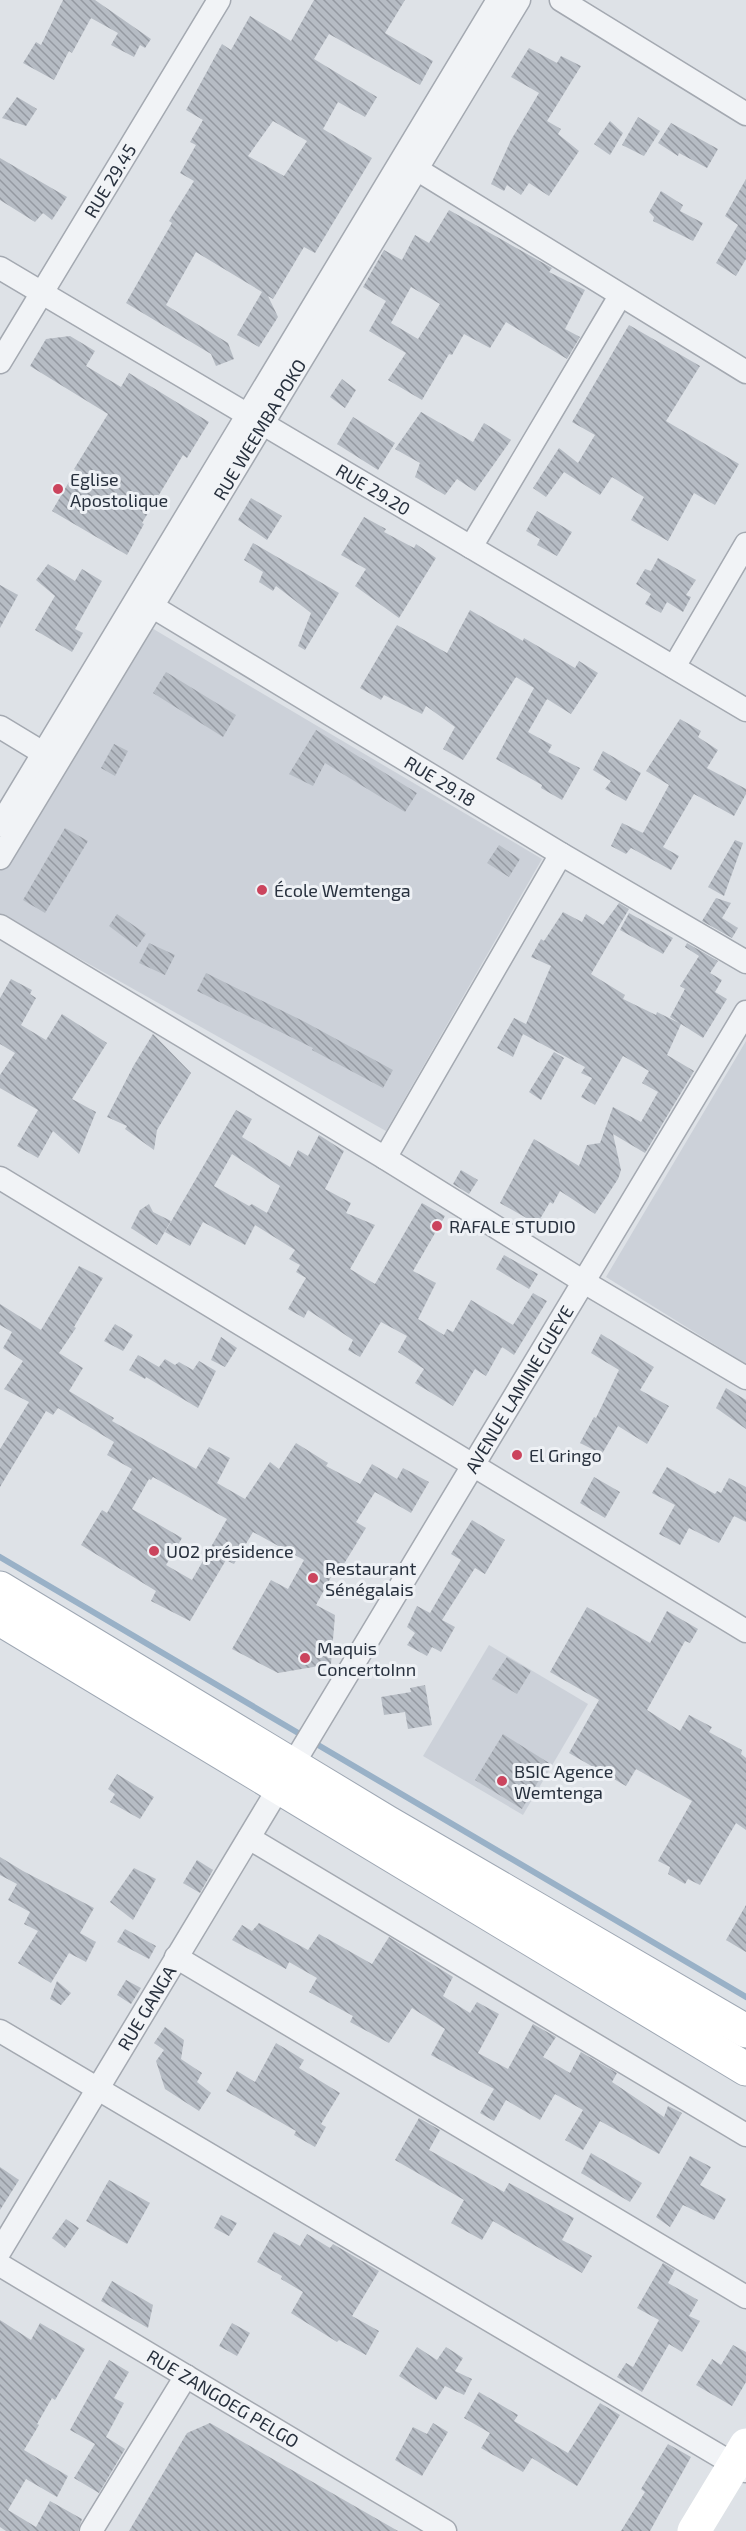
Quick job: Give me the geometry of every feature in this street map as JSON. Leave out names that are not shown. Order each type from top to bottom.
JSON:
[{"type":"main road","points":[[0,1588],[286,1777],[746,2069]]},
{"type":"main road","points":[[0,1619],[746,2031]]},
{"type":"main road","points":[[694,2531],[742,2460]]},
{"type":"street","name":"RUE 29.45","points":[[0,362],[219,0]]},
{"type":"street","name":"RUE WEEMBA POKO","points":[[409,165],[498,0]]},
{"type":"street","name":"RUE WEEMBA POKO","points":[[0,858],[145,602],[255,419],[409,165],[519,0]]},
{"type":"street","points":[[561,0],[746,114]]},
{"type":"street","points":[[409,165],[746,372]]},
{"type":"street","name":"RUE 29.20","points":[[0,268],[746,710]]},
{"type":"street","points":[[471,547],[621,296]]},
{"type":"street","points":[[674,667],[746,544]]},
{"type":"street","name":"RUE WEEMBA POKO","points":[[0,825],[43,753],[145,602]]},
{"type":"street","name":"RUE 29.18","points":[[145,602],[561,854],[746,962]]},
{"type":"street","points":[[0,727],[43,753]]},
{"type":"street","points":[[385,1158],[561,854]]},
{"type":"street","points":[[0,926],[385,1158],[584,1282],[746,1378]]},
{"type":"street","name":"AVENUE LAMINE GUEYE","points":[[286,1777],[746,1012]]},
{"type":"street","points":[[0,1178],[746,1631]]},
{"type":"street","name":"RUE GANGA","points":[[0,2251],[286,1777]]},
{"type":"street","points":[[249,1838],[746,2135]]},
{"type":"street","points":[[176,1958],[746,2297]]},
{"type":"street","points":[[0,2031],[742,2460]]},
{"type":"street","name":"RUE ZANGOEG PELGO","points":[[0,2265],[186,2376],[413,2523],[445,2531]]},
{"type":"street","points":[[92,2531],[186,2376]]},
{"type":"shaded area","name":"École Wemtenga","points":[[145,624],[542,859],[386,1131],[0,914],[0,867]]},
{"type":"shaded area","points":[[746,1041],[746,1364],[606,1277]]},
{"type":"shaded area","points":[[489,1645],[588,1704],[523,1815],[423,1756]]},
{"type":"building","points":[[63,0],[95,0],[151,39],[145,48],[140,45],[134,57],[111,45],[118,33],[91,18],[72,53],[69,51],[54,80],[23,63],[36,42],[41,45]]},
{"type":"building","points":[[314,0],[405,0],[385,33],[433,61],[420,85],[329,34],[314,59],[377,97],[365,117],[338,102],[323,129],[372,158],[315,253],[304,247],[273,299],[268,296],[278,317],[259,347],[237,335],[262,292],[196,252],[166,305],[228,343],[234,359],[216,366],[211,354],[126,303],[172,223],[169,221],[194,181],[180,173],[196,145],[190,142],[203,120],[186,110],[222,44],[231,50],[250,16],[291,41]],"holes":[[[273,121],[307,141],[284,176],[248,156]]]},
{"type":"building","points":[[529,48],[557,63],[561,56],[581,66],[547,121],[561,129],[558,134],[579,151],[549,196],[529,183],[521,195],[507,185],[504,191],[491,184],[511,140],[539,93],[511,77]]},
{"type":"building","points":[[17,97],[37,109],[26,126],[2,118]]},
{"type":"building","points":[[638,117],[660,131],[644,156],[622,145]]},
{"type":"building","points":[[610,121],[623,133],[610,155],[594,144]]},
{"type":"building","points":[[671,123],[718,149],[707,168],[679,153],[678,156],[658,143]]},
{"type":"building","points":[[0,158],[67,197],[52,220],[43,213],[35,222],[0,200]]},
{"type":"building","points":[[746,179],[746,259],[736,276],[716,263],[738,225],[725,216]]},
{"type":"building","points":[[661,191],[683,205],[680,211],[703,223],[693,241],[653,221],[654,217],[649,212]]},
{"type":"building","points":[[449,210],[552,268],[549,272],[585,290],[565,329],[580,337],[567,359],[506,322],[490,348],[464,334],[452,355],[449,354],[422,400],[388,380],[406,353],[369,331],[386,301],[363,287],[384,250],[402,260],[415,235],[429,243]],"holes":[[[411,287],[440,304],[418,339],[391,323]]]},
{"type":"building","points":[[629,325],[700,366],[666,421],[739,464],[715,505],[694,493],[668,541],[631,520],[644,497],[612,477],[600,495],[564,472],[546,497],[533,488],[559,448],[578,463],[595,435],[572,422]]},
{"type":"building","points":[[70,336],[95,351],[86,366],[121,387],[129,373],[209,422],[187,458],[183,455],[142,523],[144,524],[127,555],[52,511],[76,470],[74,469],[108,414],[30,366],[46,339]]},
{"type":"building","points":[[342,379],[356,390],[345,408],[330,397]]},
{"type":"building","points":[[421,412],[473,442],[484,423],[511,440],[475,491],[457,479],[445,495],[415,477],[420,463],[395,449]]},
{"type":"building","points":[[353,417],[395,443],[378,470],[337,444]]},
{"type":"building","points":[[251,498],[282,516],[267,540],[238,520]]},
{"type":"building","points":[[537,511],[572,532],[557,556],[537,545],[540,539],[526,531]]},
{"type":"building","points":[[364,517],[386,529],[384,532],[414,548],[416,544],[436,558],[399,618],[355,586],[366,569],[341,555]]},
{"type":"building","points":[[253,543],[339,593],[305,650],[298,646],[311,613],[276,586],[273,591],[259,582],[263,572],[244,560]]},
{"type":"building","points":[[658,558],[696,580],[686,595],[691,597],[683,612],[667,602],[661,613],[645,604],[651,594],[636,584],[645,569],[651,571]]},
{"type":"building","points":[[48,564],[75,581],[82,569],[102,581],[75,629],[83,633],[72,652],[35,630],[55,596],[36,580]]},
{"type":"building","points":[[0,585],[18,595],[0,628]]},
{"type":"building","points":[[470,610],[575,668],[579,661],[598,673],[571,714],[547,699],[528,732],[552,745],[548,752],[580,768],[562,800],[541,788],[542,785],[496,759],[534,688],[516,677],[463,760],[443,749],[455,727],[426,706],[422,714],[384,695],[381,700],[360,688],[397,625],[447,653]]},
{"type":"building","points":[[166,672],[236,715],[223,737],[153,693]]},
{"type":"building","points":[[680,719],[701,731],[698,737],[718,750],[707,768],[746,789],[746,794],[734,816],[694,794],[663,847],[679,856],[671,870],[631,848],[626,854],[611,846],[622,823],[643,833],[669,785],[646,771]]},
{"type":"building","points":[[316,730],[417,793],[405,812],[325,763],[313,786],[289,774]]},
{"type":"building","points":[[114,744],[128,751],[115,776],[101,768]]},
{"type":"building","points":[[603,751],[641,773],[626,801],[605,789],[611,781],[593,770]]},
{"type":"building","points":[[65,828],[88,841],[45,913],[23,900]]},
{"type":"building","points":[[735,840],[743,843],[724,896],[708,887]]},
{"type":"building","points":[[499,845],[520,859],[509,877],[487,863]]},
{"type":"building","points":[[716,898],[731,903],[722,918],[738,928],[732,938],[702,921]]},
{"type":"building","points":[[619,903],[629,909],[591,974],[625,995],[623,999],[679,1023],[670,1017],[685,989],[680,986],[699,956],[685,947],[687,943],[718,961],[710,973],[722,980],[715,992],[727,999],[703,1038],[681,1024],[667,1055],[694,1071],[645,1153],[613,1134],[621,1170],[618,1179],[595,1214],[560,1191],[553,1204],[550,1202],[537,1224],[500,1203],[534,1139],[579,1166],[587,1145],[600,1143],[613,1107],[641,1122],[658,1092],[642,1083],[649,1071],[623,1056],[595,1105],[581,1097],[592,1078],[581,1073],[585,1067],[523,1034],[513,1057],[497,1048],[514,1018],[526,1024],[551,966],[531,957],[541,939],[544,941],[563,912],[582,922],[586,914],[603,925]]},
{"type":"building","points":[[629,913],[673,938],[663,954],[620,930]]},
{"type":"building","points":[[117,914],[146,934],[137,947],[109,926]]},
{"type":"building","points":[[149,943],[175,955],[165,975],[139,963]]},
{"type":"building","points":[[206,973],[305,1022],[393,1070],[383,1088],[312,1050],[313,1048],[197,991]]},
{"type":"building","points":[[11,979],[32,990],[30,994],[36,998],[21,1025],[46,1040],[62,1014],[107,1043],[72,1099],[96,1112],[79,1154],[53,1131],[38,1158],[17,1146],[38,1110],[0,1088],[0,1075],[15,1053],[0,1044],[0,998]]},
{"type":"building","points":[[153,1034],[191,1073],[157,1130],[154,1150],[125,1129],[127,1126],[107,1117]]},
{"type":"building","points":[[554,1052],[564,1058],[541,1100],[529,1092]]},
{"type":"building","points":[[236,1110],[252,1119],[242,1137],[290,1167],[298,1150],[308,1156],[319,1135],[344,1151],[325,1189],[351,1203],[346,1213],[375,1225],[350,1269],[375,1284],[422,1203],[445,1216],[413,1271],[436,1283],[418,1319],[444,1335],[447,1329],[453,1332],[471,1300],[513,1325],[533,1293],[547,1301],[514,1355],[502,1347],[486,1376],[475,1369],[453,1406],[415,1383],[424,1369],[398,1352],[407,1336],[381,1322],[360,1357],[348,1350],[353,1340],[308,1310],[304,1318],[288,1309],[306,1278],[296,1272],[300,1265],[289,1259],[295,1250],[255,1225],[245,1245],[203,1222],[190,1246],[165,1232]],"holes":[[[232,1154],[280,1186],[267,1213],[252,1204],[249,1206],[214,1186]]]},
{"type":"building","points":[[461,1170],[478,1180],[469,1194],[453,1184]]},
{"type":"building","points":[[149,1204],[153,1212],[171,1221],[157,1245],[131,1228],[140,1210]]},
{"type":"building","points":[[504,1255],[538,1274],[529,1289],[496,1269]]},
{"type":"building","points":[[79,1266],[103,1278],[74,1327],[76,1328],[59,1353],[83,1368],[69,1391],[114,1418],[112,1421],[196,1469],[209,1447],[230,1458],[217,1483],[245,1499],[270,1462],[279,1469],[296,1443],[328,1463],[326,1466],[360,1484],[372,1464],[397,1479],[403,1468],[429,1482],[411,1513],[375,1492],[356,1522],[366,1528],[342,1567],[338,1564],[316,1605],[335,1615],[331,1664],[278,1673],[232,1649],[271,1580],[288,1589],[304,1560],[253,1532],[234,1564],[226,1560],[190,1621],[151,1601],[156,1591],[81,1545],[102,1510],[107,1513],[132,1469],[107,1455],[114,1442],[58,1408],[53,1415],[46,1411],[0,1487],[0,1449],[29,1402],[4,1389],[23,1361],[3,1348],[12,1332],[0,1325],[0,1304],[41,1330]],"holes":[[[153,1477],[227,1519],[192,1580],[166,1565],[182,1538],[132,1509],[149,1479]]]},
{"type":"building","points":[[115,1324],[133,1335],[123,1351],[104,1341]]},
{"type":"building","points":[[601,1334],[654,1367],[640,1390],[669,1406],[647,1444],[618,1426],[602,1454],[580,1443],[594,1417],[596,1418],[619,1370],[591,1353]]},
{"type":"building","points":[[221,1337],[237,1348],[225,1367],[211,1360]]},
{"type":"building","points":[[138,1355],[159,1367],[165,1359],[175,1365],[179,1362],[193,1370],[199,1361],[216,1371],[198,1408],[146,1377],[145,1379],[129,1370]]},
{"type":"building","points":[[726,1388],[746,1400],[746,1429],[716,1408]]},
{"type":"building","points":[[667,1467],[715,1494],[717,1491],[721,1493],[729,1478],[746,1487],[746,1522],[734,1516],[719,1543],[689,1528],[680,1545],[659,1534],[675,1505],[652,1493]]},
{"type":"building","points":[[594,1477],[620,1492],[605,1518],[580,1503]]},
{"type":"building","points":[[472,1520],[505,1540],[485,1574],[475,1568],[442,1620],[455,1627],[441,1652],[432,1647],[427,1656],[407,1645],[415,1633],[407,1627],[417,1606],[430,1613],[461,1560],[451,1554]]},
{"type":"building","points":[[587,1607],[650,1643],[667,1611],[698,1629],[690,1643],[685,1641],[647,1710],[680,1731],[689,1715],[712,1727],[709,1732],[742,1750],[741,1754],[746,1758],[746,1830],[736,1823],[700,1885],[688,1879],[685,1884],[668,1874],[670,1867],[658,1861],[692,1801],[636,1769],[626,1786],[569,1753],[599,1700],[550,1672]]},
{"type":"building","points":[[507,1657],[531,1671],[517,1694],[492,1679]]},
{"type":"building","points":[[425,1685],[432,1725],[408,1729],[405,1712],[384,1715],[381,1697],[411,1692],[410,1688]]},
{"type":"building","points":[[503,1734],[549,1763],[522,1809],[475,1780]]},
{"type":"building","points":[[117,1774],[154,1797],[140,1819],[110,1802],[115,1794],[108,1789]]},
{"type":"building","points":[[0,1857],[94,1908],[80,1933],[96,1942],[86,1962],[69,1953],[51,1983],[18,1963],[38,1931],[24,1924],[30,1912],[8,1900],[17,1884],[0,1875]]},
{"type":"building","points":[[197,1860],[213,1870],[200,1893],[183,1883]]},
{"type":"building","points":[[134,1868],[156,1879],[133,1920],[110,1902]]},
{"type":"building","points":[[746,1905],[746,1952],[726,1940]]},
{"type":"building","points":[[259,1923],[308,1950],[319,1934],[372,1964],[389,1937],[453,1977],[443,1996],[470,2013],[477,2002],[499,2014],[478,2053],[508,2069],[533,2024],[556,2037],[543,2057],[570,2073],[581,2052],[617,2073],[612,2082],[664,2117],[668,2106],[682,2113],[659,2154],[600,2121],[583,2150],[565,2140],[583,2110],[555,2094],[540,2120],[506,2100],[494,2121],[480,2113],[494,2089],[431,2055],[445,2029],[412,2008],[389,2043],[350,2022],[353,2016],[309,1992],[317,1978],[289,1962],[286,1969],[232,1940],[242,1925],[252,1931]]},
{"type":"building","points":[[125,1929],[156,1946],[149,1959],[117,1942]]},
{"type":"building","points":[[126,1980],[141,1988],[131,2004],[117,1995]]},
{"type":"building","points":[[57,1981],[71,1993],[61,2005],[50,1999]]},
{"type":"building","points":[[165,2027],[184,2040],[181,2059],[202,2073],[197,2082],[211,2093],[199,2111],[165,2089],[156,2061],[164,2050],[154,2043]]},
{"type":"building","points":[[276,2043],[304,2060],[299,2068],[340,2093],[321,2124],[326,2127],[315,2147],[294,2135],[296,2131],[226,2091],[237,2071],[255,2082]]},
{"type":"building","points":[[419,2118],[440,2130],[429,2150],[504,2192],[509,2183],[574,2218],[562,2240],[592,2256],[582,2273],[493,2221],[482,2240],[451,2223],[464,2200],[395,2160]]},
{"type":"building","points":[[591,2153],[642,2183],[630,2202],[581,2173]]},
{"type":"building","points":[[690,2156],[711,2167],[700,2185],[726,2199],[714,2220],[683,2205],[670,2227],[656,2217]]},
{"type":"building","points":[[0,2167],[19,2180],[0,2210]]},
{"type":"building","points":[[109,2180],[150,2203],[127,2244],[86,2221]]},
{"type":"building","points":[[221,2215],[237,2223],[229,2236],[214,2228]]},
{"type":"building","points":[[66,2219],[79,2228],[65,2248],[52,2238]]},
{"type":"building","points":[[274,2232],[300,2246],[307,2234],[330,2248],[333,2244],[379,2271],[352,2316],[379,2331],[366,2355],[339,2340],[337,2342],[291,2313],[303,2292],[281,2279],[282,2276],[257,2262]]},
{"type":"building","points":[[663,2263],[675,2270],[668,2283],[698,2300],[689,2316],[700,2321],[682,2352],[669,2344],[642,2392],[617,2377],[626,2363],[633,2367],[659,2320],[637,2308]]},
{"type":"building","points":[[112,2281],[153,2305],[148,2328],[101,2301]]},
{"type":"building","points":[[0,2320],[31,2340],[40,2323],[85,2349],[55,2400],[52,2398],[24,2450],[68,2476],[57,2497],[26,2479],[8,2510],[36,2527],[50,2501],[82,2519],[78,2531],[6,2531],[0,2527]]},
{"type":"building","points":[[232,2323],[250,2333],[237,2356],[219,2346]]},
{"type":"building","points":[[733,2345],[746,2352],[746,2382],[732,2406],[696,2385],[712,2359],[721,2365]]},
{"type":"building","points":[[417,2347],[437,2360],[446,2347],[463,2358],[455,2371],[472,2379],[464,2395],[445,2386],[436,2400],[399,2376]]},
{"type":"building","points":[[109,2360],[129,2372],[114,2398],[124,2403],[106,2437],[125,2449],[99,2493],[74,2478],[95,2444],[70,2430]]},
{"type":"building","points":[[479,2392],[518,2415],[514,2421],[568,2453],[600,2403],[620,2415],[577,2486],[532,2458],[523,2472],[481,2448],[490,2433],[464,2418]]},
{"type":"building","points":[[210,2423],[398,2531],[129,2531],[187,2433]]},
{"type":"building","points":[[433,2423],[448,2432],[422,2476],[395,2460],[413,2427],[427,2434]]},
{"type":"building","points":[[668,2444],[691,2457],[650,2531],[621,2531],[645,2492],[641,2489]]},
{"type":"waterway","points":[[0,1557],[305,1737]]},
{"type":"waterway","points":[[313,1742],[746,1997]]},
{"type":"place","name":"Eglise Apostolique","points":[[58,489]]},
{"type":"place","name":"École Wemtenga","points":[[262,890]]},
{"type":"place","name":"RAFALE STUDIO","points":[[437,1226]]},
{"type":"place","name":"El Gringo","points":[[517,1455]]},
{"type":"place","name":"UO2 présidence","points":[[154,1551]]},
{"type":"place","name":"Restaurant Sénégalais","points":[[313,1578]]},
{"type":"place","name":"Maquis ConcertoInn","points":[[305,1658]]},
{"type":"place","name":"BSIC Agence Wemtenga","points":[[502,1781]]}]
